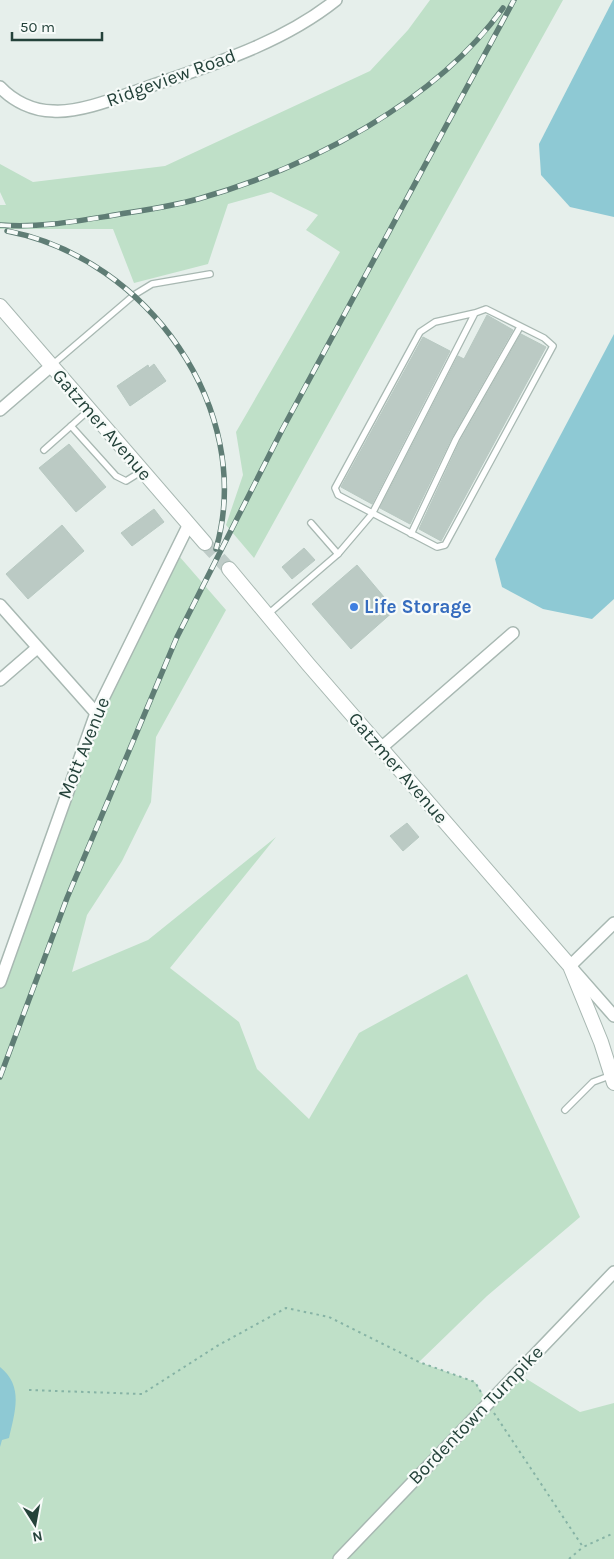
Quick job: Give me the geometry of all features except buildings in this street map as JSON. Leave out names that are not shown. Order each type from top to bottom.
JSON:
[{"type":"street","name":"Ridgeview Road","points":[[0,86],[9,96],[29,106],[54,112],[100,104],[257,47],[312,20],[336,0]]},
{"type":"street","name":"Gatzmer Avenue","points":[[0,306],[205,543]]},
{"type":"street","points":[[0,410],[51,366]]},
{"type":"street","name":"Mott Avenue","points":[[0,982],[96,713],[189,524]]},
{"type":"street","name":"Gatzmer Avenue","points":[[229,569],[570,966],[601,1042],[613,1079]]},
{"type":"street","points":[[0,605],[96,713]]},
{"type":"street","points":[[382,748],[513,633]]},
{"type":"street","points":[[0,680],[37,648]]},
{"type":"street","points":[[614,923],[570,966],[614,1016]]},
{"type":"street","name":"Bordentown Turnpike","points":[[339,1559],[614,1272]]},
{"type":"lane","points":[[51,366],[134,295],[152,284],[210,274]]},
{"type":"lane","points":[[486,309],[544,338],[553,346],[445,545],[437,548],[338,495],[335,488],[420,332],[435,322],[475,313],[486,309]]},
{"type":"lane","points":[[267,615],[338,554],[372,514],[475,313]]},
{"type":"lane","points":[[411,534],[456,439],[520,327]]},
{"type":"lane","points":[[44,450],[89,410]]},
{"type":"lane","points":[[71,426],[116,476],[126,481],[142,471]]},
{"type":"lane","points":[[311,523],[338,554]]},
{"type":"lane","points":[[565,1110],[593,1082],[613,1079]]},
{"type":"path","points":[[29,1390],[142,1394],[217,1346],[286,1308],[329,1317],[419,1362],[475,1382],[583,1547]]},
{"type":"path","points":[[569,1559],[583,1547],[614,1533]]},
{"type":"green space","points":[[430,0],[563,0],[254,558],[226,525],[243,475],[236,432],[340,252],[306,230],[318,215],[271,192],[228,204],[208,264],[134,283],[113,229],[0,229],[0,205],[6,205],[0,192],[0,164],[33,182],[165,166],[370,71],[408,30]]},
{"type":"green space","points":[[179,556],[226,610],[156,737],[151,802],[122,861],[87,915],[72,972],[148,940],[276,837],[170,968],[239,1022],[257,1069],[309,1119],[359,1033],[467,974],[580,1217],[487,1296],[419,1362],[475,1382],[488,1402],[517,1373],[580,1412],[614,1403],[614,1559],[0,1559],[0,973],[98,711]]},
{"type":"water","points":[[613,0],[614,217],[570,207],[541,175],[539,144]]},
{"type":"water","points":[[614,334],[614,599],[592,619],[543,609],[502,587],[495,559]]},
{"type":"water","points":[[0,1367],[8,1374],[12,1382],[16,1400],[9,1438],[2,1440],[0,1447]]},
{"type":"tunnel","points":[[205,543],[229,569]]},
{"type":"railway","points":[[0,1077],[67,898],[177,637],[282,430],[514,0]]},
{"type":"railway","points":[[0,225],[54,224],[165,207],[240,186],[283,169],[325,150],[367,127],[406,102],[443,73],[475,42],[503,8]]},
{"type":"railway","points":[[7,231],[58,247],[104,272],[145,307],[179,348],[204,394],[220,444],[224,496],[216,549]]},
{"type":"place","name":"Life Storage","points":[[354,607]]}]
